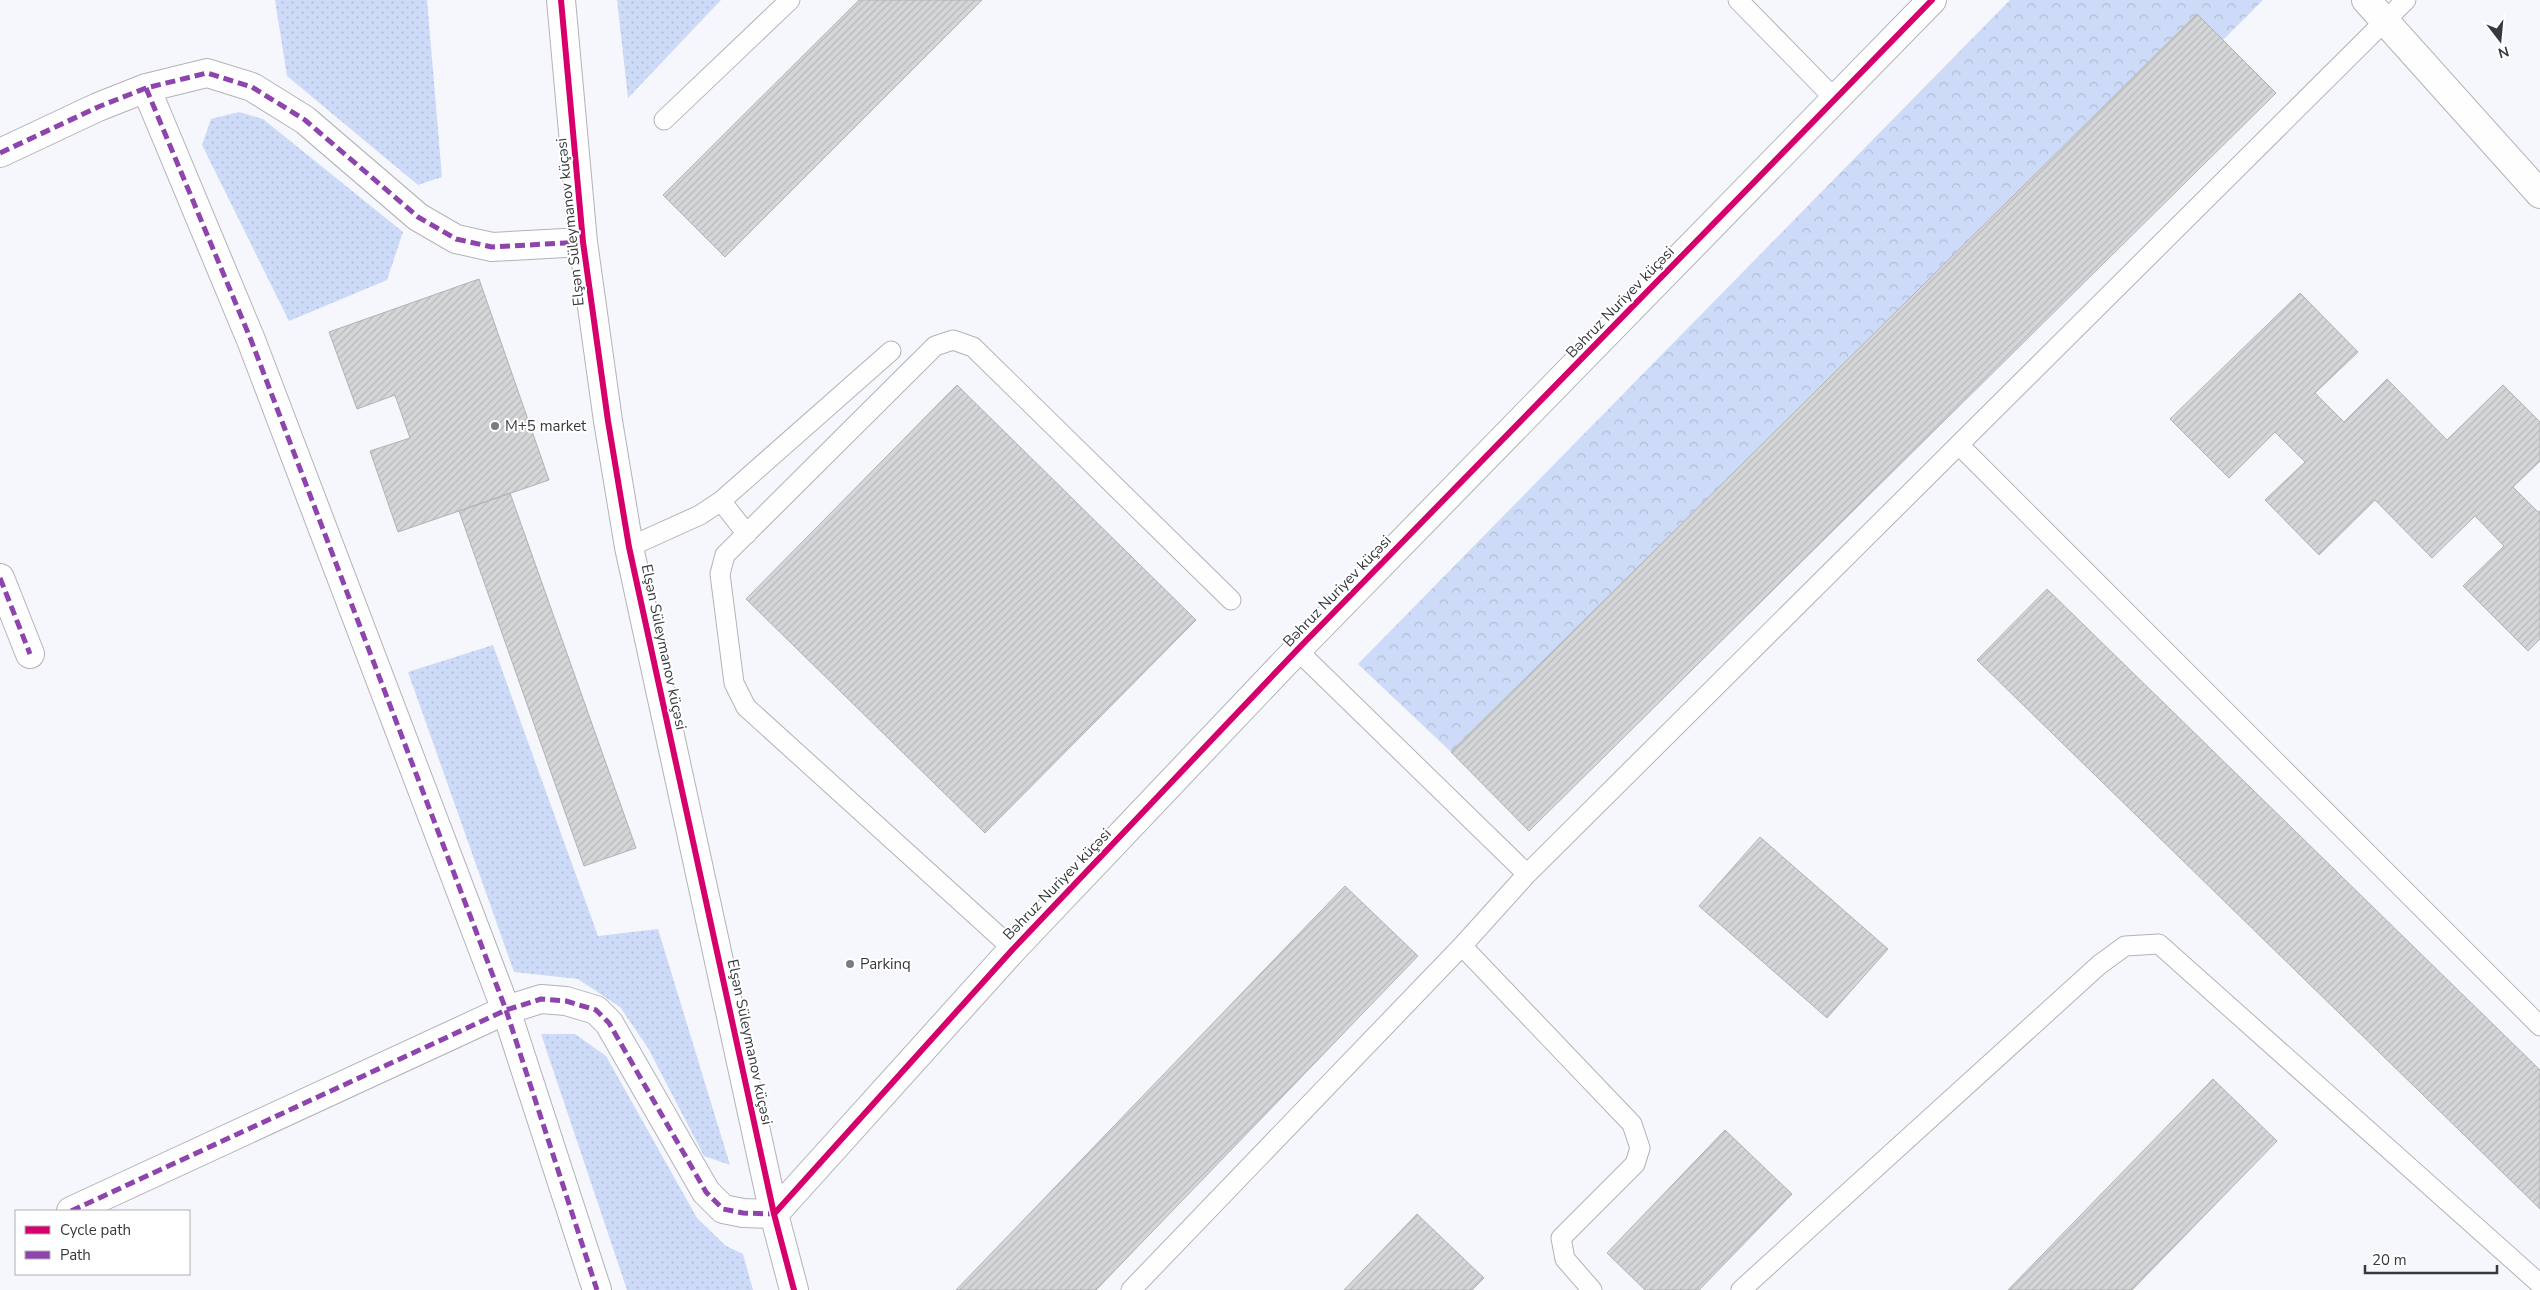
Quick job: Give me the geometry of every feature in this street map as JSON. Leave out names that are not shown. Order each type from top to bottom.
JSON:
[{"type":"street","name":"Elşən Süleymanov küçəsi","points":[[561,0],[583,242],[608,422],[629,547],[774,1214],[794,1290]]},
{"type":"street","name":"Bəhruz Nuriyev küçəsi","points":[[774,1214],[1013,949],[1298,650],[1932,0]]},
{"type":"street","points":[[2366,0],[2540,194]]},
{"type":"street","points":[[0,153],[98,107],[146,88],[207,73],[252,87],[305,120],[418,217],[456,239],[492,247],[583,242]]},
{"type":"street","points":[[146,88],[251,340],[506,1010],[597,1290]]},
{"type":"street","points":[[0,578],[30,654]]},
{"type":"street","points":[[73,1210],[506,1010],[541,999],[566,1001],[596,1010],[609,1023],[706,1192],[723,1209],[743,1213],[774,1214]]},
{"type":"lane","points":[[664,120],[790,0]]},
{"type":"lane","points":[[1738,0],[1835,99]]},
{"type":"lane","points":[[1130,1290],[1462,946],[1527,874],[1960,446],[2406,0]]},
{"type":"lane","points":[[1013,949],[746,707],[734,683],[720,574],[725,555],[935,346],[953,340],[973,346],[1231,600]]},
{"type":"lane","points":[[629,547],[700,515],[721,501],[891,351]]},
{"type":"lane","points":[[1960,446],[2540,1026]]},
{"type":"lane","points":[[721,501],[746,534]]},
{"type":"lane","points":[[1298,650],[1527,874]]},
{"type":"lane","points":[[1742,1290],[2099,965],[2125,946],[2158,944],[2540,1284]]},
{"type":"lane","points":[[1462,946],[1632,1124],[1640,1148],[1635,1164],[1561,1238],[1565,1259],[1592,1290]]},
{"type":"green space","points":[[275,0],[427,0],[442,177],[418,185],[287,76]]},
{"type":"green space","points":[[617,0],[721,0],[628,98]]},
{"type":"green space","points":[[2010,0],[2263,0],[2223,40],[2197,14],[1451,752],[1358,664]]},
{"type":"green space","points":[[239,112],[263,119],[403,232],[387,280],[289,321],[202,145],[211,119]]},
{"type":"green space","points":[[493,645],[598,936],[658,929],[730,1165],[704,1156],[648,1048],[620,1007],[578,979],[514,972],[408,672]]},
{"type":"green space","points":[[541,1034],[575,1034],[606,1056],[697,1218],[726,1246],[743,1254],[753,1290],[627,1290]]},
{"type":"building","points":[[859,0],[982,0],[725,257],[663,195]]},
{"type":"building","points":[[2197,14],[2276,93],[1529,831],[1451,752]]},
{"type":"building","points":[[479,279],[549,480],[398,532],[370,451],[410,438],[395,395],[357,409],[329,332]]},
{"type":"building","points":[[2300,293],[2358,352],[2315,393],[2344,422],[2387,379],[2447,440],[2503,385],[2540,422],[2540,461],[2513,487],[2538,512],[2540,511],[2540,639],[2528,651],[2463,586],[2504,546],[2475,516],[2432,558],[2375,500],[2319,555],[2265,500],[2305,462],[2275,432],[2229,478],[2170,419]]},
{"type":"building","points":[[957,385],[1196,620],[985,833],[746,599]]},
{"type":"building","points":[[510,493],[636,848],[584,866],[459,511]]},
{"type":"building","points":[[2047,589],[2540,1070],[2540,1209],[1977,660]]},
{"type":"building","points":[[1760,837],[1888,949],[1827,1018],[1699,906]]},
{"type":"building","points":[[1345,886],[1418,956],[1096,1290],[956,1290]]},
{"type":"building","points":[[2213,1079],[2277,1141],[2132,1290],[2008,1290]]},
{"type":"building","points":[[1725,1130],[1792,1194],[1699,1290],[1645,1290],[1607,1253]]},
{"type":"building","points":[[1417,1214],[1484,1278],[1472,1290],[1344,1290]]},
{"type":"marked path","points":[[0,153],[98,107],[146,88],[207,73],[252,87],[305,120],[418,217],[456,239],[492,247],[583,242]]},
{"type":"marked path","points":[[146,88],[251,340],[506,1010],[597,1290]]},
{"type":"marked path","points":[[0,578],[30,654]]},
{"type":"marked path","points":[[73,1210],[506,1010],[541,999],[566,1001],[596,1010],[609,1023],[706,1192],[723,1209],[743,1213],[774,1214]]},
{"type":"cycle path","points":[[561,0],[583,242],[608,421],[629,547],[774,1214],[794,1290]]},
{"type":"cycle path","points":[[774,1214],[1013,949],[1297,650],[1932,0]]},
{"type":"place","name":"М+5 market","points":[[495,426]]},
{"type":"place","name":"Parkinq","points":[[850,964]]}]
